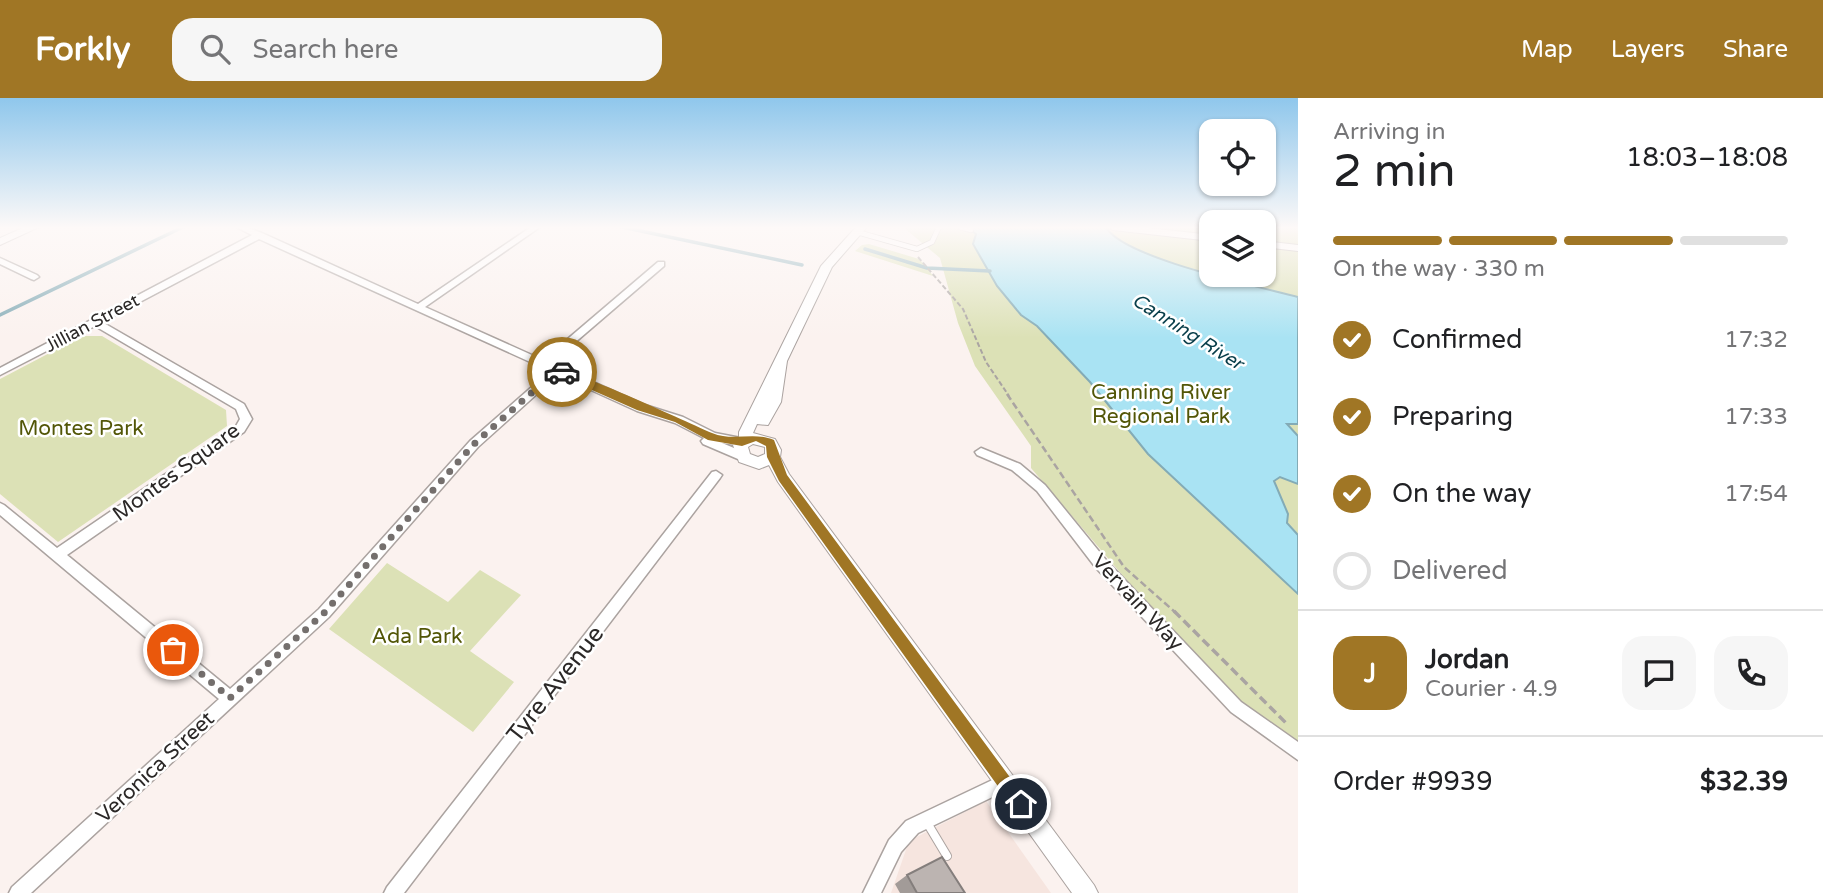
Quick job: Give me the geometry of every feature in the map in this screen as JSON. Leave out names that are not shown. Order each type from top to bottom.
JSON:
[{"type":"street","points":[[7,264],[34,277]]},
{"type":"street","name":"Jillian Street","points":[[0,372],[204,264]]},
{"type":"street","points":[[324,264],[641,408],[659,420],[743,446],[766,460],[783,478],[1086,893]]},
{"type":"street","points":[[419,307],[482,264]]},
{"type":"street","name":"Veronica Street","points":[[18,893],[324,613],[474,444],[661,264]]},
{"type":"street","points":[[743,446],[746,432],[759,410],[770,379],[782,362],[829,264]]},
{"type":"street","name":"Montes Square","points":[[57,555],[240,429],[246,419],[240,407],[95,322]]},
{"type":"street","points":[[766,460],[774,450],[762,431],[764,419],[775,402],[782,362]]},
{"type":"street","points":[[743,446],[766,440]]},
{"type":"street","name":"Vervain Way","points":[[981,452],[1016,467],[1041,488],[1101,564],[1236,707],[1298,752]]},
{"type":"street","name":"Tyre Avenue","points":[[393,893],[716,475]]},
{"type":"street","points":[[0,508],[230,698]]},
{"type":"street","points":[[872,893],[902,835],[925,819],[1005,782]]},
{"type":"lane","points":[[925,819],[947,856]]},
{"type":"path","points":[[926,264],[946,292],[963,309],[990,369],[1124,566],[1158,595],[1289,727]]},
{"type":"shaded area","points":[[986,801],[1051,893],[891,893],[909,841]]},
{"type":"green space","points":[[896,264],[911,264],[928,269],[933,276]]},
{"type":"green space","name":"Canning River Regional Park","points":[[942,264],[1199,264],[1199,287],[1276,287],[1276,264],[1298,264],[1298,751],[1228,699],[1031,468],[1031,446],[975,366],[958,323]]},
{"type":"green space","name":"Montes Park","points":[[82,336],[102,336],[226,410],[227,426],[58,542],[0,494],[0,379]]},
{"type":"green space","name":"Ada Park","points":[[387,563],[448,602],[480,570],[521,595],[470,651],[514,682],[473,732],[329,629]]},
{"type":"water","name":"Canning River","points":[[984,264],[1176,264],[1199,271],[1199,287],[1257,287],[1298,297],[1298,424],[1287,424],[1298,436],[1298,484],[1280,477],[1274,481],[1288,514],[1287,523],[1298,535],[1298,594],[1148,454],[1090,382],[1037,326],[1021,315],[997,286]]},
{"type":"building","points":[[942,857],[965,893],[917,893],[907,875]]},
{"type":"waterway","points":[[0,315],[106,264]]},
{"type":"waterway","points":[[798,264],[802,265]]},
{"type":"waterway","points":[[914,264],[927,268],[990,271]]},
{"type":"way so far","points":[[173,650],[230,698],[324,613],[474,444],[557,370],[562,372]]},
{"type":"route","points":[[562,372],[641,408],[678,420],[702,434],[742,442],[756,437],[770,443],[774,450],[772,457],[783,478],[1021,804]]}]
